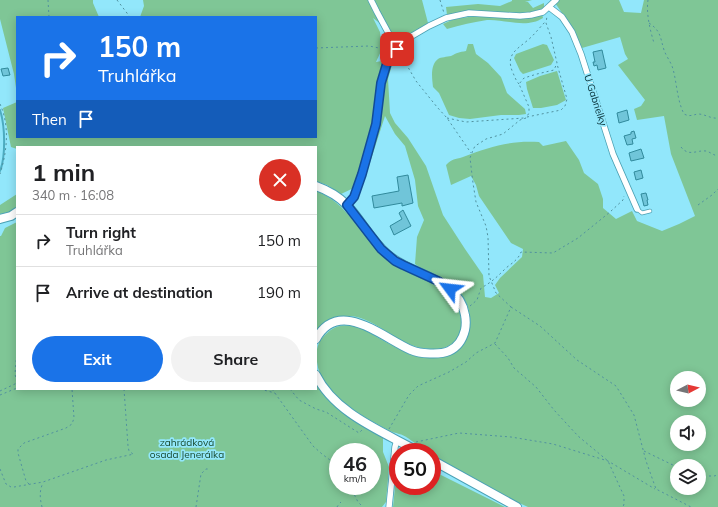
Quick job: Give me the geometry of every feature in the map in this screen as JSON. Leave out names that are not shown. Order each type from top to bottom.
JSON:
[{"type":"main road","points":[[317,186],[338,198],[347,205],[381,249],[388,255],[403,265],[438,281],[450,289],[456,295],[464,309],[466,326],[464,334],[455,347],[442,353],[423,353],[412,351],[364,325],[350,321],[337,321],[325,328],[317,338]]},
{"type":"main road","points":[[0,218],[11,216],[16,213]]},
{"type":"main road","points":[[317,377],[331,396],[353,415],[402,443]]},
{"type":"main road","points":[[441,465],[517,507]]},
{"type":"street","points":[[371,0],[397,49]]},
{"type":"street","points":[[347,205],[354,197],[362,174],[376,124],[381,83],[387,63],[397,49],[412,36],[446,18],[469,13],[520,16],[531,15],[543,12],[556,0]]},
{"type":"street","name":"U Gabrielky","points":[[549,7],[562,17],[572,32],[581,54],[613,154],[637,209]]},
{"type":"street","points":[[389,507],[397,440]]},
{"type":"lane","points":[[637,209],[642,213],[650,211]]},
{"type":"path","points":[[48,0],[49,16]]},
{"type":"path","points":[[117,0],[129,16]]},
{"type":"path","points":[[440,0],[446,18]]},
{"type":"path","points":[[648,0],[651,33],[654,43]]},
{"type":"path","points":[[549,7],[546,23],[567,99],[565,106],[561,110],[520,120],[503,134],[486,139],[475,146],[470,158],[476,202],[486,226],[488,237],[488,269],[491,283],[496,293],[511,307],[540,326],[577,360],[616,386],[634,414],[656,490]]},
{"type":"path","points":[[526,118],[529,113],[529,107],[511,69],[511,56],[546,20]]},
{"type":"path","points":[[650,23],[656,28],[673,68],[679,102],[684,114],[688,116],[697,114],[710,118],[718,118]]},
{"type":"path","points":[[317,48],[369,46],[390,50],[397,49],[416,81],[447,118],[471,154]]},
{"type":"path","points":[[519,84],[524,78],[554,70],[557,64]]},
{"type":"path","points":[[0,104],[3,111],[7,145],[0,174]]},
{"type":"path","points":[[447,118],[466,122],[526,118]]},
{"type":"path","points":[[681,147],[687,152],[706,151],[712,155],[718,156]]},
{"type":"path","points":[[464,309],[468,308],[477,300],[481,288],[491,283],[513,264],[521,252],[553,253],[578,238],[623,200],[626,185]]},
{"type":"path","points":[[698,205],[718,189]]},
{"type":"path","points":[[385,434],[409,395],[418,386],[449,372],[466,362],[476,353],[495,343],[511,307]]},
{"type":"path","points":[[495,343],[508,358],[514,368],[536,387],[554,410],[578,436],[608,461],[656,490],[692,507]]},
{"type":"path","points":[[16,362],[16,378]]},
{"type":"path","points":[[0,390],[16,383]]},
{"type":"path","points":[[0,395],[16,388]]},
{"type":"path","points":[[29,484],[26,481],[18,456],[18,448],[24,443],[66,428],[72,424],[74,418],[72,390]]},
{"type":"path","points":[[0,470],[4,482],[8,486],[17,487],[43,482],[106,460],[134,454],[130,452],[128,446],[124,390]]},
{"type":"path","points":[[264,390],[278,395]]},
{"type":"path","points":[[273,390],[314,446],[329,459]]},
{"type":"path","points":[[291,390],[299,400],[316,409],[326,412],[359,432],[364,428]]},
{"type":"path","points":[[413,443],[459,433],[511,437],[553,444],[608,461],[624,496],[623,507]]},
{"type":"path","points":[[644,450],[670,463]]},
{"type":"path","points":[[196,507],[201,474],[206,469],[209,469]]},
{"type":"path","points":[[706,476],[718,475]]},
{"type":"path","points":[[42,507],[40,496],[43,482]]},
{"type":"path","points":[[354,495],[363,507]]},
{"type":"path","points":[[337,507],[341,502]]},
{"type":"green space","points":[[0,0],[93,0],[99,16],[16,16],[16,88],[14,74],[0,19]]},
{"type":"green space","points":[[143,0],[422,0],[428,23],[396,45],[382,25],[373,18],[380,32],[382,49],[376,62],[382,61],[392,65],[388,79],[390,113],[395,123],[408,138],[426,166],[443,215],[483,275],[485,297],[491,298],[499,293],[495,285],[500,278],[522,257],[523,249],[511,243],[479,196],[476,185],[471,176],[451,185],[446,165],[450,161],[491,147],[510,143],[539,142],[543,146],[566,141],[579,160],[584,173],[598,184],[603,199],[603,208],[616,219],[632,211],[637,221],[662,231],[695,216],[671,154],[664,116],[637,120],[634,109],[641,106],[645,100],[618,65],[628,59],[620,37],[582,48],[572,27],[555,3],[559,0],[619,0],[624,12],[641,13],[644,0],[718,0],[718,507],[528,507],[441,460],[441,443],[415,443],[405,436],[390,431],[366,418],[334,394],[320,374],[317,362],[317,350],[323,337],[330,330],[338,326],[348,325],[358,327],[411,355],[429,358],[438,358],[454,353],[465,341],[470,327],[469,310],[459,291],[449,282],[415,264],[417,237],[424,220],[418,206],[415,180],[405,146],[395,134],[385,116],[366,175],[360,185],[341,194],[327,185],[317,181],[317,146],[16,146],[16,149],[11,147],[3,108],[16,102],[16,138],[317,138],[317,16],[140,16],[144,6]]},
{"type":"green space","points":[[512,0],[532,0],[525,2],[528,2],[533,8],[544,3],[544,8],[529,13],[466,12],[447,15],[446,7],[478,4],[500,6]]},
{"type":"green space","points":[[542,14],[543,18],[530,23],[487,20],[447,29],[443,24],[454,19],[476,16]]},
{"type":"green space","points":[[468,44],[473,44],[476,54],[488,63],[501,77],[507,93],[525,109],[526,114],[501,115],[470,119],[449,115],[439,93],[433,87],[433,68],[435,62],[439,58],[466,51]]},
{"type":"green space","points":[[543,44],[547,45],[554,60],[551,65],[523,74],[514,58],[516,54]]},
{"type":"green space","points":[[557,71],[566,100],[557,105],[533,108],[526,82]]},
{"type":"green space","points":[[317,192],[340,206],[387,260],[405,271],[437,285],[448,293],[453,299],[460,313],[461,329],[458,337],[453,343],[440,349],[431,349],[413,346],[378,326],[360,318],[346,316],[332,319],[317,330]]},
{"type":"green space","points":[[16,195],[16,208],[9,212],[0,214],[0,205]]},
{"type":"green space","name":"zahrádková osada Jenerálka","points":[[16,222],[16,390],[317,390],[317,386],[338,409],[383,438],[383,452],[389,467],[386,502],[382,507],[0,507],[0,236],[5,228]]},
{"type":"green space","points":[[441,475],[505,507],[393,507],[394,495],[441,495]]},
{"type":"building","points":[[602,50],[606,68],[598,70],[597,65],[594,66],[593,62],[595,62],[593,52]]},
{"type":"building","points":[[8,68],[10,75],[3,76],[1,69]]},
{"type":"building","points":[[627,110],[629,120],[619,123],[617,113]]},
{"type":"building","points":[[634,131],[636,138],[632,139],[633,144],[627,145],[624,136],[631,134],[631,132]]},
{"type":"building","points":[[641,149],[644,158],[631,161],[629,153]]},
{"type":"building","points":[[641,170],[643,178],[636,180],[634,172]]},
{"type":"building","points":[[408,175],[413,203],[402,206],[402,203],[374,208],[372,196],[399,191],[397,177]]},
{"type":"building","points":[[646,193],[648,205],[644,206],[641,194]]},
{"type":"building","points":[[403,210],[411,226],[394,235],[390,226],[402,219],[399,213]]},
{"type":"waterway","points":[[0,110],[4,140],[2,165],[0,171]]},
{"type":"route","points":[[397,49],[387,63],[381,83],[376,124],[371,145],[354,197],[347,205],[381,249],[395,261],[438,281],[450,289]]}]
